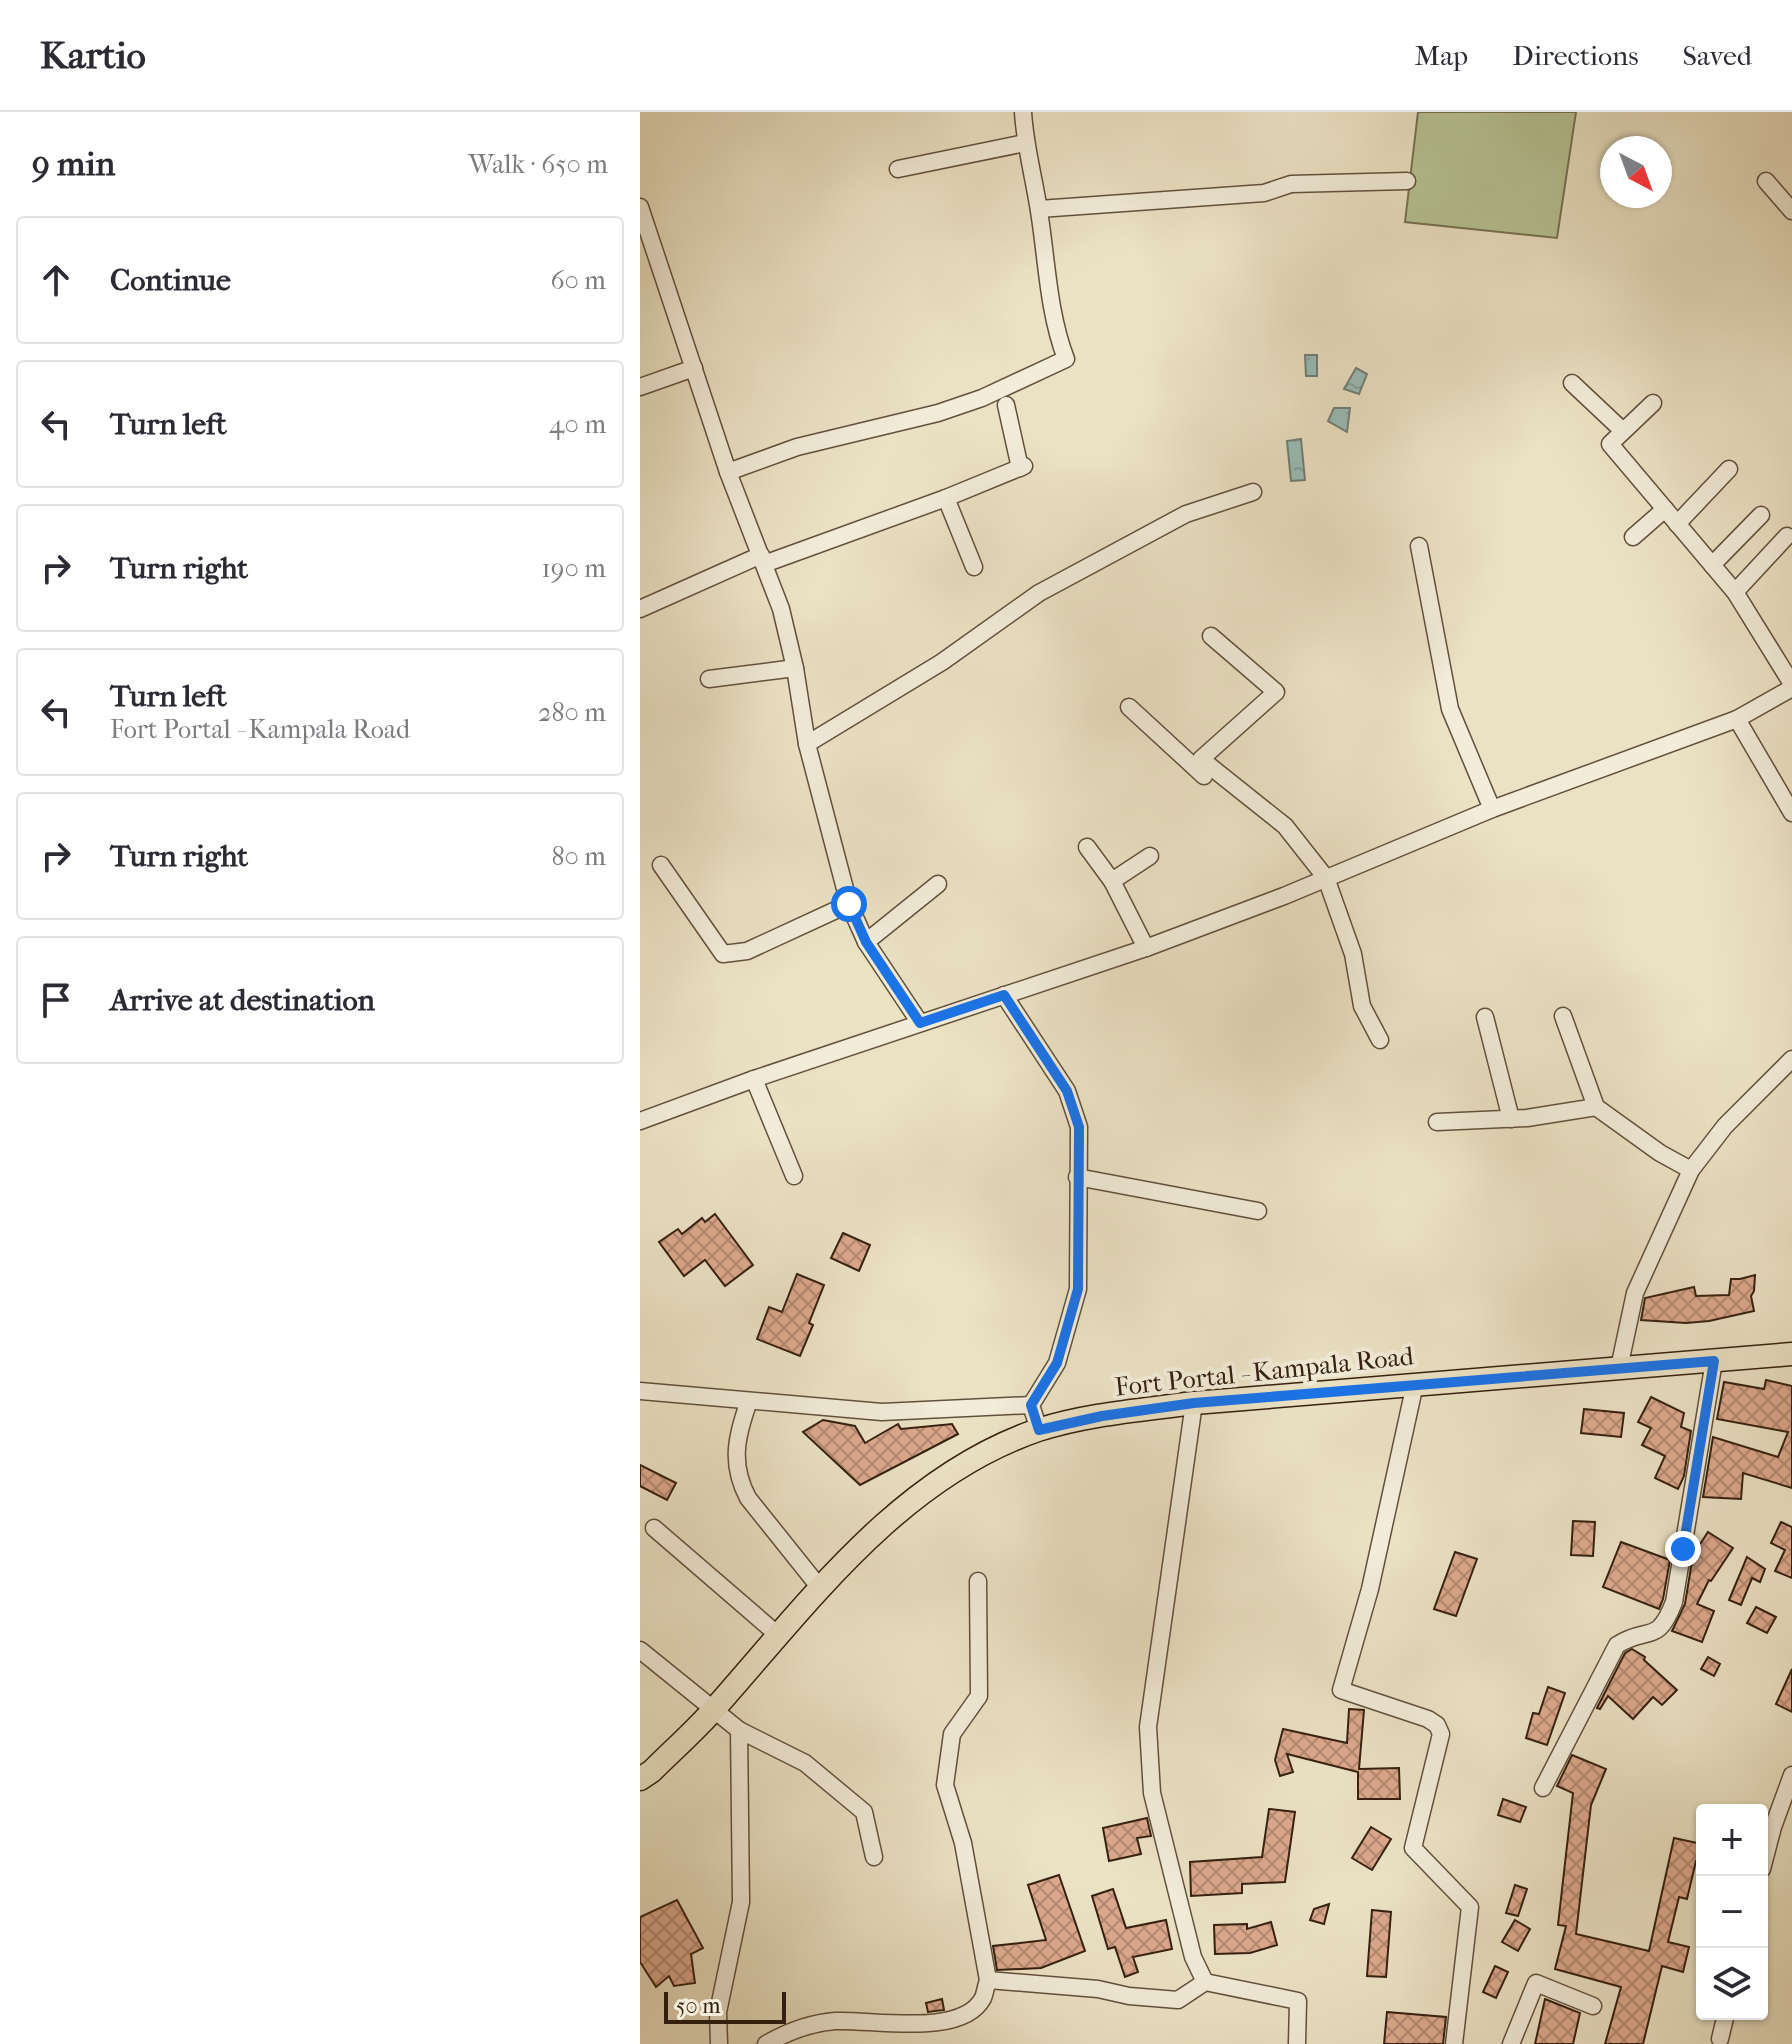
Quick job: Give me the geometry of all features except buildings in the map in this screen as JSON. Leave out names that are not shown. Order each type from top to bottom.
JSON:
[{"type":"main road","name":"Fort Portal - Kampala Road","points":[[640,1779],[652,1771],[713,1710],[820,1588],[863,1544],[914,1500],[966,1462],[1039,1430],[1102,1416],[1194,1403],[1792,1354]]},
{"type":"street","points":[[728,472],[797,447],[938,413],[982,398],[1066,359],[1055,331],[1039,209],[1025,143],[1023,112]]},
{"type":"street","points":[[898,169],[1025,143]]},
{"type":"street","points":[[1039,209],[1264,193],[1291,184],[1407,181]]},
{"type":"street","points":[[1766,181],[1792,211]]},
{"type":"street","points":[[640,207],[728,472],[781,609],[795,668],[807,744],[849,904],[866,942],[920,1023]]},
{"type":"street","points":[[640,387],[694,368]]},
{"type":"street","points":[[1572,383],[1623,431]]},
{"type":"street","points":[[640,1121],[754,1079],[1146,948],[1492,809],[1737,719],[1792,686],[1735,592],[1610,444],[1653,403]]},
{"type":"street","points":[[640,609],[762,560],[946,498],[1022,467],[1006,405]]},
{"type":"street","points":[[1677,524],[1729,469]]},
{"type":"street","points":[[807,744],[942,662],[1039,593],[1186,514],[1253,492]]},
{"type":"street","points":[[946,498],[974,567]]},
{"type":"street","points":[[1633,537],[1665,509]]},
{"type":"street","points":[[1712,565],[1761,515]]},
{"type":"street","points":[[1735,592],[1787,536]]},
{"type":"street","points":[[1419,546],[1450,709],[1492,809]]},
{"type":"street","points":[[1211,636],[1276,692],[1201,759],[1285,826],[1326,878],[1353,954],[1362,1006],[1380,1040]]},
{"type":"street","points":[[709,679],[795,668]]},
{"type":"street","points":[[1129,707],[1204,776],[1212,768]]},
{"type":"street","points":[[1737,719],[1792,813]]},
{"type":"street","points":[[1087,847],[1112,881],[1146,948]]},
{"type":"street","points":[[1112,881],[1150,856]]},
{"type":"street","points":[[661,865],[723,954],[747,951],[849,904]]},
{"type":"street","points":[[866,942],[938,884]]},
{"type":"street","points":[[1004,995],[1067,1091],[1079,1127],[1078,1289],[1057,1363],[1031,1405],[1039,1430]]},
{"type":"street","points":[[1563,1016],[1596,1107],[1660,1153],[1691,1170]]},
{"type":"street","points":[[1485,1017],[1511,1119]]},
{"type":"street","points":[[1619,1368],[1635,1293],[1691,1170],[1725,1126],[1792,1059]]},
{"type":"street","points":[[754,1079],[794,1176]]},
{"type":"street","points":[[1437,1122],[1511,1119],[1596,1107]]},
{"type":"street","points":[[1077,1177],[1258,1211]]},
{"type":"street","points":[[1543,1788],[1617,1645],[1628,1638],[1658,1631],[1666,1623],[1674,1602],[1714,1361]]},
{"type":"street","points":[[1415,1384],[1370,1589],[1341,1690],[1428,1719],[1437,1725],[1441,1734],[1413,1848],[1470,1907],[1454,2044]]},
{"type":"street","points":[[640,1391],[882,1412],[1031,1405]]},
{"type":"street","points":[[749,1401],[736,1437],[735,1461],[740,1482],[748,1498],[820,1588]]},
{"type":"street","points":[[1194,1403],[1148,1727],[1152,1793],[1193,1957],[1205,1982]]},
{"type":"street","points":[[654,1528],[778,1635]]},
{"type":"street","points":[[766,2044],[790,2030],[835,2021],[928,2024],[953,2019],[982,2000],[988,1980],[963,1843],[945,1785],[952,1734],[979,1696],[978,1581]]},
{"type":"street","points":[[640,1650],[739,1730],[805,1763],[864,1812],[874,1857]]},
{"type":"street","points":[[719,2044],[718,2012],[741,1902],[739,1730]]},
{"type":"street","points":[[1768,1846],[1792,1775]]},
{"type":"street","points":[[988,1980],[1098,1989],[1129,1996],[1178,2000],[1205,1982],[1298,2001],[1297,2044]]},
{"type":"street","points":[[1511,2044],[1536,1983],[1593,2006]]},
{"type":"street","points":[[1720,2039],[1725,2020]]},
{"type":"green space","points":[[1418,112],[1576,112],[1557,238],[1405,222]]},
{"type":"water","points":[[1305,355],[1317,355],[1317,376],[1306,376]]},
{"type":"water","points":[[1356,368],[1367,374],[1359,394],[1344,389]]},
{"type":"water","points":[[1334,408],[1350,408],[1347,432],[1328,421]]},
{"type":"water","points":[[1301,439],[1305,480],[1291,481],[1287,441]]},
{"type":"route","points":[[849,904],[866,942],[920,1023],[1004,995],[1067,1091],[1079,1127],[1078,1289],[1057,1363],[1031,1405],[1039,1430],[1102,1416],[1194,1403],[1714,1361],[1683,1549]]}]
